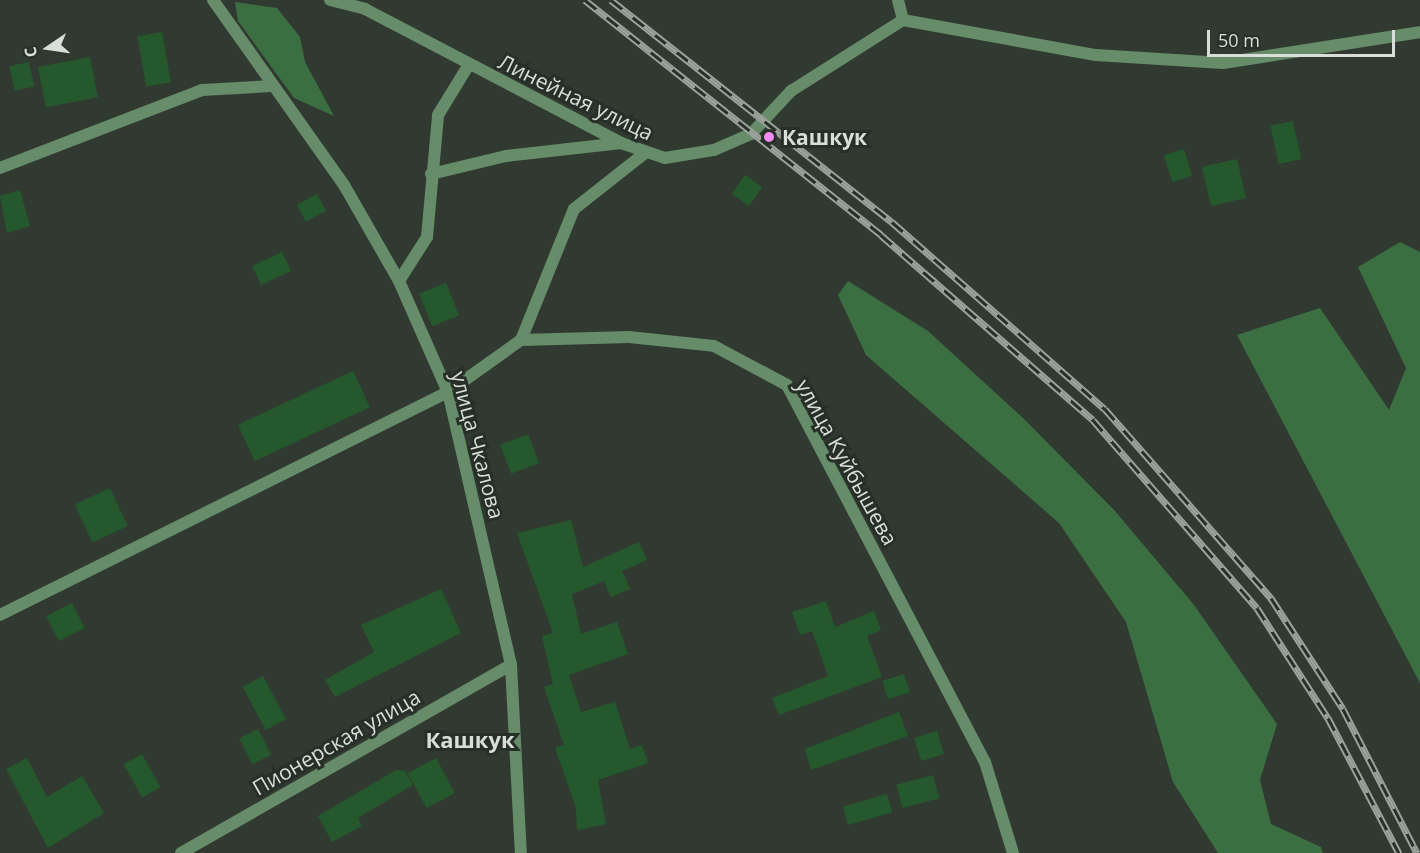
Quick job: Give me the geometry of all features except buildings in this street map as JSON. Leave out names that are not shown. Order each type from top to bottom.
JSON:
[{"type":"street","name":"улица Чкалова","points":[[213,0],[271,86],[344,185],[399,280],[448,392],[511,665],[521,853]]},
{"type":"street","name":"Линейная улица","points":[[330,0],[365,9],[468,66],[621,143],[645,153],[687,157],[751,135],[791,91],[903,20]]},
{"type":"street","points":[[898,0],[903,20],[1096,55],[1222,63],[1420,32]]},
{"type":"street","points":[[399,280],[427,237],[430,174],[438,115],[468,66]]},
{"type":"street","points":[[0,168],[202,90],[271,86]]},
{"type":"street","points":[[430,174],[506,156],[621,143]]},
{"type":"street","points":[[0,615],[448,392],[521,340],[574,209],[645,153]]},
{"type":"street","name":"улица Куйбышева","points":[[521,340],[629,337],[714,346],[788,385],[985,762],[1013,853]]},
{"type":"street","name":"Пионерская улица","points":[[180,853],[511,665]]},
{"type":"green space","points":[[235,2],[277,8],[300,37],[305,62],[334,116],[294,98],[238,21]]},
{"type":"green space","points":[[1400,242],[1420,252],[1420,683],[1237,335],[1320,308],[1389,410],[1406,368],[1358,267]]},
{"type":"green space","points":[[848,281],[928,331],[1024,419],[1115,511],[1194,605],[1277,724],[1260,780],[1271,824],[1321,847],[1323,853],[1218,853],[1173,782],[1126,622],[1059,523],[866,355],[838,295]]},
{"type":"railway","points":[[585,0],[881,235],[1093,420],[1257,608],[1328,718],[1399,853]]},
{"type":"railway","points":[[611,0],[892,222],[1105,409],[1271,598],[1343,709],[1417,853]]},
{"type":"place","name":"Кашкук","points":[[769,137]]},
{"type":"district","name":"Кашкук","points":[[470,740]]}]
